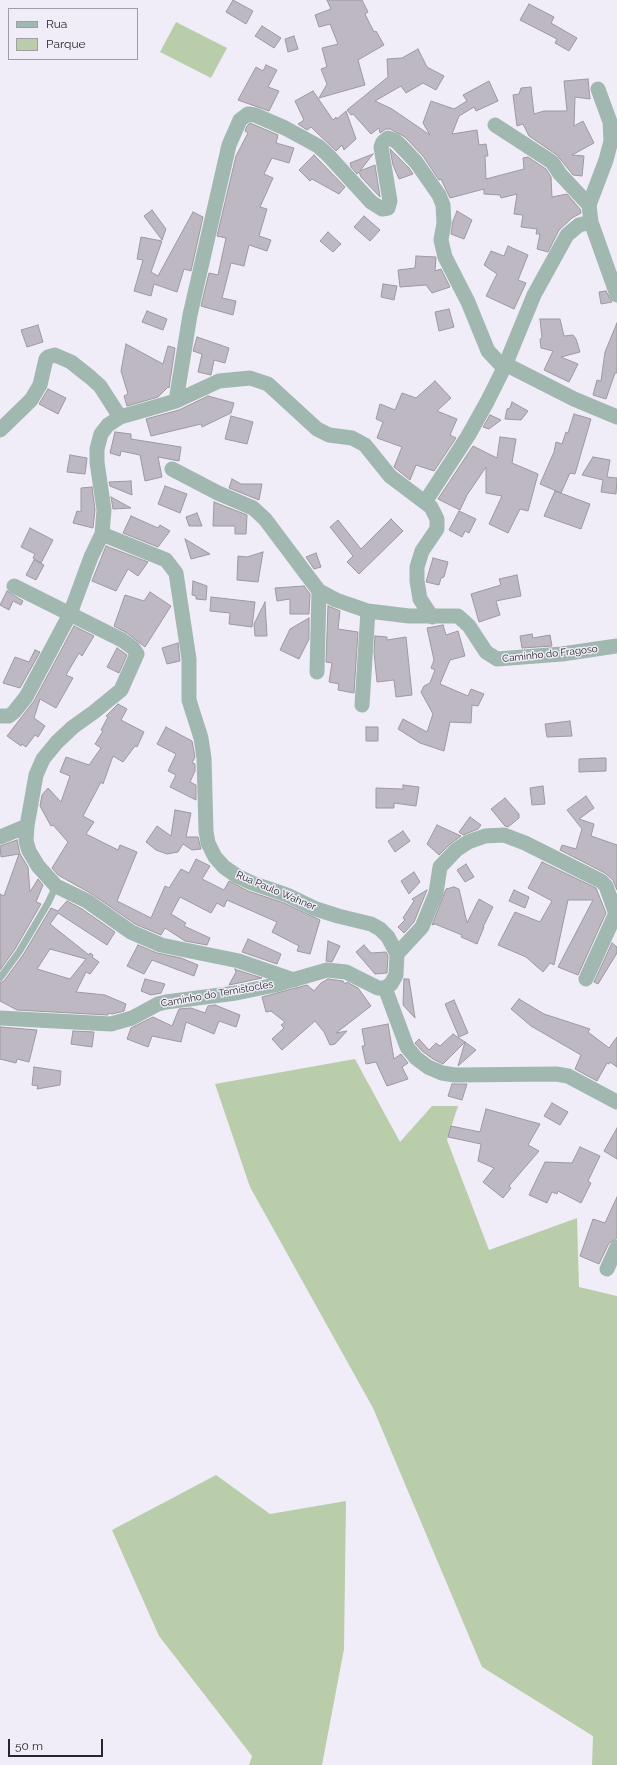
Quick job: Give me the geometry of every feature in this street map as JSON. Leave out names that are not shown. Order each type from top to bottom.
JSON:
[{"type":"street","points":[[598,89],[610,122],[611,141],[589,205],[591,222],[617,295]]},
{"type":"street","points":[[176,401],[190,315],[229,145],[240,120],[248,114],[255,115],[285,128],[318,146],[371,202],[382,209],[388,208],[390,201],[380,146],[388,138],[399,144],[420,167],[439,195],[443,205],[444,223],[441,240],[445,257],[468,302],[488,351],[505,366],[574,399],[617,417]]},
{"type":"street","points":[[495,125],[552,162],[560,174],[589,205]]},
{"type":"street","points":[[425,502],[468,436],[505,366],[534,295],[567,235],[579,225],[591,222]]},
{"type":"street","points":[[0,430],[31,400],[40,385],[46,359],[55,355],[71,362],[100,386],[120,417]]},
{"type":"street","points":[[0,716],[8,716],[18,708],[70,614],[91,557],[102,534],[104,510],[97,462],[97,449],[101,434],[108,425],[120,417],[176,401],[219,381],[241,377],[262,381],[277,391],[317,429],[329,435],[352,438],[365,445],[390,476],[425,502],[434,513],[438,524],[435,532],[422,551],[417,568],[417,581],[420,599],[432,617]]},
{"type":"street","name":"Caminho do Fragoso","points":[[172,469],[218,493],[253,508],[265,519],[319,591],[336,600],[368,611],[409,616],[455,616],[462,618],[475,633],[486,652],[497,659],[562,654],[617,646]]},
{"type":"street","name":"Rua Paulo Wahner","points":[[102,534],[166,560],[176,573],[189,659],[189,700],[201,738],[204,758],[206,831],[208,843],[215,857],[224,867],[237,876],[252,883],[316,909],[371,924],[380,929],[388,937],[397,954]]},
{"type":"street","points":[[14,586],[130,645],[137,652],[137,657],[120,690],[94,712],[73,727],[57,742],[44,759],[36,775],[27,826],[26,841],[29,851],[38,866],[56,886],[78,895],[131,932],[145,939],[161,945],[239,961],[294,980]]},
{"type":"street","points":[[317,672],[319,591]]},
{"type":"street","points":[[362,705],[368,611]]},
{"type":"street","points":[[0,837],[27,826]]},
{"type":"street","points":[[586,979],[616,916],[606,886],[601,881],[525,843],[504,835],[485,836],[468,842],[456,850],[440,867],[436,893],[422,927],[397,954],[396,975],[391,984],[385,988],[407,1047],[416,1058],[428,1067],[442,1073],[455,1075],[556,1074],[568,1076],[617,1102]]},
{"type":"street","name":"Caminho do Temistocles","points":[[0,1018],[111,1024],[132,1018],[158,1004],[166,1002],[236,993],[294,980],[317,972],[336,970],[346,972],[378,988],[385,988]]},
{"type":"street","points":[[607,1269],[617,1247]]},
{"type":"lane","points":[[0,978],[22,946],[56,886]]},
{"type":"green space","points":[[176,22],[227,48],[211,78],[160,52]]},
{"type":"green space","points":[[355,1059],[400,1142],[432,1106],[458,1106],[447,1140],[489,1250],[577,1218],[579,1287],[617,1296],[617,1765],[592,1765],[593,1736],[482,1667],[373,1408],[250,1187],[215,1084]]},
{"type":"green space","points":[[216,1475],[270,1514],[346,1501],[344,1649],[322,1765],[249,1765],[252,1756],[159,1636],[112,1530]]},
{"type":"building","points":[[233,0],[253,11],[246,24],[226,12]]},
{"type":"building","points":[[327,0],[362,0],[368,12],[365,14],[374,32],[376,31],[384,45],[358,60],[365,85],[319,98],[327,84],[321,69],[327,67],[322,48],[338,44],[330,24],[319,27],[315,15],[331,9]]},
{"type":"building","points":[[529,4],[554,17],[551,23],[577,38],[569,51],[555,43],[557,39],[520,20]]},
{"type":"building","points":[[262,26],[281,38],[274,48],[255,36]]},
{"type":"building","points":[[294,36],[298,49],[288,52],[285,39]]},
{"type":"building","points":[[418,49],[427,67],[444,76],[436,90],[423,83],[406,93],[401,86],[375,101],[392,109],[430,135],[423,123],[431,101],[454,109],[467,101],[463,95],[489,81],[498,101],[476,111],[474,107],[459,116],[452,134],[477,130],[479,145],[486,144],[488,156],[485,156],[486,179],[524,169],[523,158],[528,157],[546,169],[551,177],[552,197],[567,194],[580,209],[581,213],[572,218],[559,230],[548,252],[537,249],[540,234],[536,234],[537,229],[521,227],[523,215],[514,214],[517,194],[501,198],[500,195],[484,194],[484,189],[450,198],[441,179],[439,180],[423,156],[405,137],[390,129],[386,129],[380,133],[379,128],[371,134],[353,114],[351,115],[347,110],[388,77],[387,59],[402,58]]},
{"type":"building","points":[[266,65],[277,70],[268,87],[279,91],[269,111],[238,100],[256,67],[263,71]]},
{"type":"building","points":[[588,79],[590,99],[575,97],[574,126],[583,121],[594,143],[572,155],[584,156],[582,176],[573,175],[557,155],[529,136],[523,124],[517,126],[513,95],[519,94],[521,88],[531,87],[534,114],[544,111],[567,111],[564,81]]},
{"type":"building","points":[[313,91],[333,120],[336,117],[337,119],[346,111],[356,139],[344,150],[342,145],[336,151],[311,127],[307,130],[298,124],[304,120],[295,101]]},
{"type":"building","points":[[250,123],[278,135],[276,143],[294,148],[289,163],[272,158],[264,174],[273,178],[260,207],[267,209],[259,236],[271,240],[267,251],[249,245],[244,266],[231,263],[222,298],[236,301],[233,315],[201,306],[209,273],[218,275],[226,238],[217,236],[236,156],[248,133],[245,131]]},
{"type":"building","points":[[390,149],[413,174],[399,179],[393,165]]},
{"type":"building","points":[[373,154],[360,171],[375,165],[380,197],[361,177],[359,172],[357,174],[351,167],[350,163]]},
{"type":"building","points":[[314,155],[345,187],[339,194],[312,179],[310,181],[299,170]]},
{"type":"building","points":[[152,210],[166,229],[162,240],[144,216]]},
{"type":"building","points":[[457,211],[472,220],[464,239],[451,234],[453,221]]},
{"type":"building","points":[[193,212],[203,217],[191,271],[184,269],[177,292],[154,284],[151,296],[134,291],[143,260],[137,259],[141,237],[162,241],[151,272],[158,276]]},
{"type":"building","points":[[364,216],[380,230],[370,241],[354,227]]},
{"type":"building","points":[[328,232],[341,244],[333,252],[320,241]]},
{"type":"building","points":[[508,246],[528,255],[518,280],[526,283],[514,309],[486,296],[497,274],[484,265],[491,251],[504,256]]},
{"type":"building","points":[[416,256],[436,257],[435,271],[441,269],[450,287],[432,293],[426,285],[400,287],[398,270],[415,268]]},
{"type":"building","points":[[383,284],[397,286],[394,300],[381,297]]},
{"type":"building","points":[[606,291],[612,302],[601,304],[599,292]]},
{"type":"building","points":[[449,309],[454,327],[439,331],[435,312]]},
{"type":"building","points":[[147,311],[167,319],[163,330],[142,322]]},
{"type":"building","points":[[540,319],[560,319],[564,336],[573,335],[576,339],[580,352],[561,357],[578,364],[569,382],[544,370],[553,351],[541,348],[540,339],[542,338]]},
{"type":"building","points":[[617,323],[617,373],[615,373],[606,399],[593,395],[597,380],[601,381],[605,352]]},
{"type":"building","points":[[38,325],[43,342],[27,347],[21,330]]},
{"type":"building","points":[[197,337],[229,348],[225,363],[214,360],[211,375],[198,372],[202,354],[193,351]]},
{"type":"building","points":[[126,344],[163,364],[168,346],[175,348],[169,388],[168,387],[158,397],[127,406],[124,396],[128,394],[121,371]]},
{"type":"building","points":[[435,381],[451,398],[437,411],[457,419],[450,435],[456,438],[434,471],[416,465],[410,480],[394,467],[402,447],[377,438],[383,422],[376,419],[380,404],[395,410],[402,393],[416,398]]},
{"type":"building","points":[[48,389],[66,398],[58,414],[39,404]]},
{"type":"building","points":[[208,396],[234,403],[231,413],[202,427],[201,424],[151,436],[146,419],[179,410]]},
{"type":"building","points":[[512,402],[528,411],[521,420],[505,419],[507,409],[510,408]]},
{"type":"building","points":[[574,414],[591,419],[575,474],[570,473],[561,493],[540,484],[554,452],[556,442],[562,444],[566,432],[568,433]]},
{"type":"building","points":[[490,415],[501,420],[489,429],[483,427]]},
{"type":"building","points":[[231,416],[253,422],[247,444],[225,439]]},
{"type":"building","points":[[115,432],[131,434],[131,439],[181,447],[179,461],[158,457],[162,477],[145,481],[140,455],[121,451],[120,456],[110,453]]},
{"type":"building","points":[[500,437],[516,439],[512,463],[538,474],[528,511],[520,509],[508,533],[489,524],[502,496],[486,493],[486,467],[467,495],[460,510],[438,499],[473,446],[497,458]]},
{"type":"building","points":[[70,455],[87,458],[85,474],[67,472]]},
{"type":"building","points":[[593,457],[610,460],[607,477],[617,478],[616,494],[601,492],[603,480],[582,475]]},
{"type":"building","points":[[232,479],[241,484],[262,484],[259,500],[229,488]]},
{"type":"building","points":[[131,481],[132,495],[110,486],[109,482]]},
{"type":"building","points":[[165,486],[187,494],[180,513],[158,504]]},
{"type":"building","points":[[92,487],[95,510],[93,528],[73,523],[77,511],[81,512],[81,488]]},
{"type":"building","points":[[555,491],[590,504],[581,529],[544,516]]},
{"type":"building","points":[[111,497],[131,508],[113,509]]},
{"type":"building","points":[[214,502],[247,515],[246,534],[235,534],[235,526],[213,526]]},
{"type":"building","points":[[459,511],[476,519],[469,533],[465,531],[462,537],[449,530]]},
{"type":"building","points":[[197,513],[202,526],[189,526],[186,517]]},
{"type":"building","points":[[131,516],[158,528],[160,525],[170,531],[158,547],[123,533]]},
{"type":"building","points":[[391,519],[403,531],[359,574],[347,562],[353,556],[330,527],[338,520],[361,549]]},
{"type":"building","points":[[30,528],[53,540],[41,563],[33,558],[35,554],[21,547]]},
{"type":"building","points":[[185,539],[210,554],[191,559]]},
{"type":"building","points":[[106,546],[148,562],[138,576],[128,569],[116,591],[92,581]]},
{"type":"building","points":[[263,552],[258,582],[237,580],[238,556],[247,557]]},
{"type":"building","points":[[316,553],[321,567],[314,569],[306,557]]},
{"type":"building","points":[[433,558],[448,562],[444,577],[441,578],[439,585],[426,582]]},
{"type":"building","points":[[34,560],[44,565],[36,580],[26,575]]},
{"type":"building","points":[[517,575],[521,596],[496,601],[500,615],[479,622],[471,594],[501,585],[499,579]]},
{"type":"building","points":[[193,581],[207,586],[206,600],[196,599],[196,596],[192,595]]},
{"type":"building","points":[[304,586],[310,594],[309,614],[290,614],[290,599],[277,601],[275,588]]},
{"type":"building","points":[[7,591],[23,601],[21,605],[13,601],[9,610],[0,605]]},
{"type":"building","points":[[150,592],[171,606],[145,647],[127,633],[114,626],[125,595],[144,601]]},
{"type":"building","points":[[211,597],[255,602],[252,627],[229,624],[230,613],[210,611]]},
{"type":"building","points":[[265,602],[267,636],[255,636],[254,624]]},
{"type":"building","points":[[328,606],[340,611],[338,629],[358,632],[354,693],[338,690],[339,684],[329,682],[332,663],[326,662]]},
{"type":"building","points":[[309,618],[309,639],[299,659],[280,650],[290,629]]},
{"type":"building","points":[[443,625],[446,635],[458,631],[465,656],[450,660],[440,684],[468,696],[471,689],[484,694],[478,706],[472,705],[471,723],[450,722],[444,751],[420,743],[398,729],[403,719],[427,732],[433,714],[421,692],[424,686],[430,683],[435,670],[431,668],[434,660],[427,628]]},
{"type":"building","points":[[74,626],[94,636],[82,656],[79,653],[66,675],[73,678],[56,708],[40,699],[34,718],[45,726],[38,737],[35,735],[26,747],[22,744],[21,746],[7,736],[34,701]]},
{"type":"building","points":[[532,634],[533,638],[550,635],[552,646],[522,648],[520,636]]},
{"type":"building","points":[[375,636],[387,637],[387,640],[406,637],[412,695],[396,697],[394,680],[377,682],[374,652]]},
{"type":"building","points":[[178,643],[180,661],[167,664],[162,648]]},
{"type":"building","points":[[117,648],[127,655],[119,673],[107,667]]},
{"type":"building","points":[[35,650],[40,652],[20,688],[3,683],[15,657],[29,662]]},
{"type":"building","points":[[118,704],[127,709],[121,720],[144,732],[137,747],[135,746],[123,762],[113,756],[103,784],[101,782],[83,816],[94,822],[86,834],[118,850],[120,845],[137,852],[117,901],[151,918],[165,886],[169,888],[181,869],[189,873],[196,859],[210,866],[202,879],[224,890],[229,881],[248,891],[284,903],[320,920],[310,954],[297,951],[299,946],[272,932],[277,922],[227,900],[224,907],[217,903],[211,913],[180,897],[171,914],[186,923],[184,926],[210,938],[207,945],[185,941],[165,928],[161,935],[135,924],[92,894],[58,875],[52,868],[68,842],[53,825],[51,826],[40,806],[42,795],[48,788],[61,802],[70,776],[60,772],[66,757],[89,765],[101,748],[95,744],[103,731],[101,730],[108,717],[106,716]]},
{"type":"building","points":[[570,721],[572,736],[547,737],[545,724]]},
{"type":"building","points":[[166,727],[192,741],[195,757],[192,763],[195,764],[195,771],[190,782],[196,785],[196,800],[170,787],[176,775],[168,771],[176,754],[157,744]]},
{"type":"building","points":[[366,727],[378,727],[378,741],[366,741]]},
{"type":"building","points":[[606,758],[606,771],[579,772],[579,759]]},
{"type":"building","points":[[403,785],[419,787],[416,806],[394,803],[394,808],[376,808],[376,788],[403,789]]},
{"type":"building","points":[[543,786],[545,804],[532,805],[530,788]]},
{"type":"building","points":[[586,796],[594,808],[579,819],[594,824],[591,836],[617,845],[617,890],[613,880],[605,873],[560,850],[562,845],[576,849],[582,829],[567,810]]},
{"type":"building","points":[[505,798],[519,814],[519,818],[508,827],[505,826],[491,809]]},
{"type":"building","points":[[175,810],[191,813],[186,837],[198,837],[201,849],[192,850],[183,844],[178,852],[167,854],[156,850],[146,842],[157,826],[171,836]]},
{"type":"building","points":[[470,817],[481,825],[478,829],[463,835],[459,832]]},
{"type":"building","points":[[437,825],[461,836],[439,855],[427,844]]},
{"type":"building","points":[[403,831],[410,841],[395,852],[388,841]]},
{"type":"building","points":[[17,840],[20,854],[28,867],[30,892],[38,879],[43,885],[36,902],[41,904],[15,949],[0,970],[0,894],[4,896],[19,854],[1,857],[0,846]]},
{"type":"building","points":[[542,862],[596,888],[606,913],[578,975],[558,967],[593,900],[568,900],[554,965],[550,963],[543,972],[526,957],[498,945],[515,912],[540,922],[552,901],[528,888]]},
{"type":"building","points":[[466,864],[474,877],[465,882],[457,870]]},
{"type":"building","points":[[414,872],[420,882],[409,894],[401,881]]},
{"type":"building","points":[[454,887],[459,889],[467,923],[479,899],[493,907],[483,927],[477,944],[461,937],[462,935],[435,924],[432,925],[446,889]]},
{"type":"building","points":[[427,890],[414,922],[404,933],[398,927],[405,920],[403,918],[414,901],[412,899]]},
{"type":"building","points":[[514,890],[529,897],[525,908],[509,901]]},
{"type":"building","points":[[67,901],[82,909],[115,932],[107,945],[58,913],[50,924],[89,955],[90,953],[93,955],[92,957],[99,962],[90,974],[86,972],[76,992],[105,995],[126,1004],[124,1011],[112,1014],[108,1013],[108,1015],[17,1010],[0,1001],[0,983],[4,981],[23,955],[51,908],[58,911]],"holes":[[[50,949],[86,959],[70,979],[37,969]]]},
{"type":"building","points":[[248,939],[281,954],[277,964],[242,952]]},
{"type":"building","points":[[328,941],[340,946],[332,962],[326,961]]},
{"type":"building","points":[[612,943],[617,947],[617,953],[598,984],[594,982]]},
{"type":"building","points":[[138,945],[157,953],[181,958],[198,965],[194,976],[152,960],[144,974],[127,966]]},
{"type":"building","points":[[364,945],[371,953],[386,952],[388,956],[387,973],[375,974],[356,952]]},
{"type":"building","points":[[235,969],[262,978],[229,985],[236,972]]},
{"type":"building","points":[[145,979],[165,984],[161,993],[151,995],[141,991]]},
{"type":"building","points":[[328,979],[343,981],[345,984],[347,982],[358,988],[371,1006],[336,1033],[347,1031],[335,1044],[330,1045],[324,1032],[315,1021],[282,1050],[272,1039],[284,1028],[281,1025],[285,1022],[271,1011],[266,1012],[262,997],[307,985],[314,991],[321,983]]},
{"type":"building","points":[[404,979],[409,979],[415,1018],[403,1005]]},
{"type":"building","points":[[519,999],[544,1014],[590,1029],[588,1032],[609,1048],[617,1037],[617,1067],[610,1062],[609,1064],[607,1063],[597,1081],[575,1069],[581,1055],[531,1026],[511,1009]]},
{"type":"building","points":[[454,1000],[468,1033],[459,1037],[445,1004]]},
{"type":"building","points":[[215,1005],[240,1015],[236,1027],[219,1021],[214,1034],[186,1022],[181,1042],[152,1036],[148,1047],[127,1039],[131,1028],[153,1017],[172,1026],[179,1009],[191,1008],[205,1013],[208,1006]]},
{"type":"building","points":[[388,1024],[394,1059],[401,1054],[408,1063],[402,1067],[408,1079],[387,1086],[376,1062],[366,1064],[362,1046],[365,1046],[362,1029]]},
{"type":"building","points":[[0,1027],[37,1030],[29,1062],[17,1059],[16,1063],[0,1059]]},
{"type":"building","points":[[73,1031],[94,1032],[92,1047],[71,1044]]},
{"type":"building","points":[[453,1034],[465,1042],[443,1064],[422,1051],[415,1043],[419,1039],[429,1050],[436,1043],[440,1046]]},
{"type":"building","points":[[465,1042],[476,1050],[458,1066]]},
{"type":"building","points":[[34,1067],[61,1071],[60,1085],[37,1089],[38,1086],[32,1085]]},
{"type":"building","points":[[452,1084],[467,1084],[462,1100],[448,1096]]},
{"type":"building","points":[[552,1103],[568,1112],[560,1125],[544,1116]]},
{"type":"building","points":[[486,1109],[540,1124],[528,1145],[539,1151],[509,1186],[511,1188],[503,1198],[483,1182],[494,1168],[478,1161],[481,1144],[448,1137],[451,1126],[480,1132]]},
{"type":"building","points":[[617,1128],[617,1159],[604,1151]]},
{"type":"building","points":[[580,1147],[600,1156],[588,1181],[591,1183],[581,1203],[558,1191],[557,1194],[552,1192],[547,1203],[529,1195],[545,1162],[572,1163]]},
{"type":"building","points":[[617,1197],[617,1238],[609,1243],[599,1264],[580,1256],[593,1219],[605,1223]]}]
